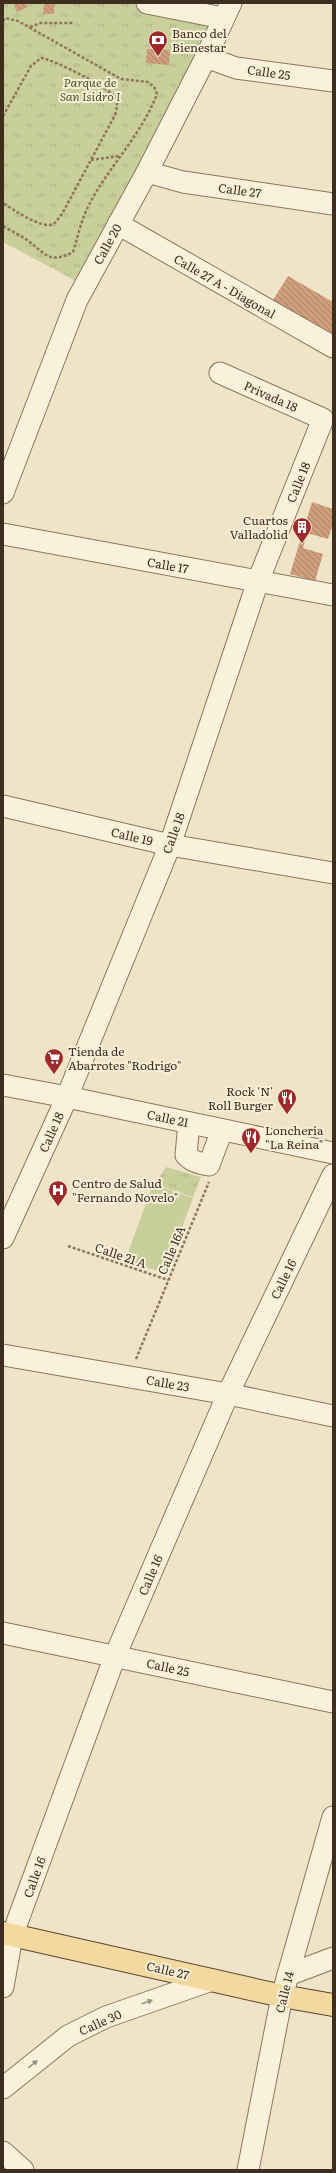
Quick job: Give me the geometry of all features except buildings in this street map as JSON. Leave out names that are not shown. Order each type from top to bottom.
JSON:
[{"type":"main road","name":"Calle 27","points":[[8,1934],[282,1996],[333,2005]]},
{"type":"street","points":[[147,3],[227,11]]},
{"type":"street","name":"Calle 20","points":[[3,493],[77,300],[147,172],[206,57],[227,11]]},
{"type":"street","name":"Calle 25","points":[[206,57],[236,68],[333,81]]},
{"type":"street","name":"Calle 27","points":[[147,172],[184,182],[333,204]]},
{"type":"street","name":"Calle 27 A - Diagonal","points":[[118,224],[333,347]]},
{"type":"street","name":"Privada 18","points":[[220,373],[323,419]]},
{"type":"street","name":"Calle 18","points":[[3,1238],[67,1097],[170,845],[258,582],[323,419]]},
{"type":"street","name":"Calle 17","points":[[3,534],[333,595]]},
{"type":"street","name":"Calle 19","points":[[3,806],[170,845],[333,873]]},
{"type":"street","name":"Calle 21","points":[[3,1085],[333,1153]]},
{"type":"street","points":[[189,1123],[186,1155],[193,1162],[209,1165],[222,1130]]},
{"type":"street","name":"Calle 16","points":[[3,1987],[8,1934],[115,1656],[228,1394],[333,1175]]},
{"type":"street","name":"Calle 23","points":[[3,1355],[228,1394],[333,1416]]},
{"type":"street","name":"Calle 25","points":[[3,1634],[333,1702]]},
{"type":"street","name":"Calle 14","points":[[248,2170],[282,1996],[333,1817]]},
{"type":"street","points":[[288,1975],[333,1958]]},
{"type":"street","name":"Calle 30","points":[[3,2088],[68,2036],[106,2018],[212,1980]]},
{"type":"street","points":[[3,2152],[23,2170]]},
{"type":"path","points":[[3,226],[28,241],[46,256],[63,257],[73,252],[89,204],[120,156],[136,135],[152,107],[157,94],[154,87],[148,82],[121,79],[18,21],[4,19]]},
{"type":"path","points":[[29,28],[42,23],[73,23]]},
{"type":"path","points":[[3,116],[4,111],[32,66],[41,58],[50,59],[69,68],[106,89],[114,96],[118,104],[115,115],[62,214],[53,224],[47,225],[31,219],[3,203]]},
{"type":"path","points":[[91,160],[120,156]]},
{"type":"path","name":"Calle 16A","points":[[129,1376],[210,1181]]},
{"type":"path","name":"Calle 21 A","points":[[68,1246],[168,1280]]},
{"type":"green space","name":"Parque de San Isidro I","points":[[3,3],[132,3],[229,24],[76,281],[3,242]]},
{"type":"green space","points":[[166,1167],[201,1177],[193,1197],[155,1184]]},
{"type":"green space","points":[[153,1184],[193,1198],[165,1273],[125,1261]]},
{"type":"place","name":"Banco del Bienestar","points":[[158,57]]},
{"type":"place","name":"Cuartos Valladolid","points":[[302,544]]},
{"type":"place","name":"Tienda de Abarrotes \"Rodrigo\"","points":[[54,1075]]},
{"type":"place","name":"Rock 'N' Roll Burger","points":[[287,1115]]},
{"type":"place","name":"Lonchería \"La Reina\"","points":[[251,1154]]},
{"type":"place","name":"Centro de Salud \"Fernando Novelo\"","points":[[58,1207]]}]
